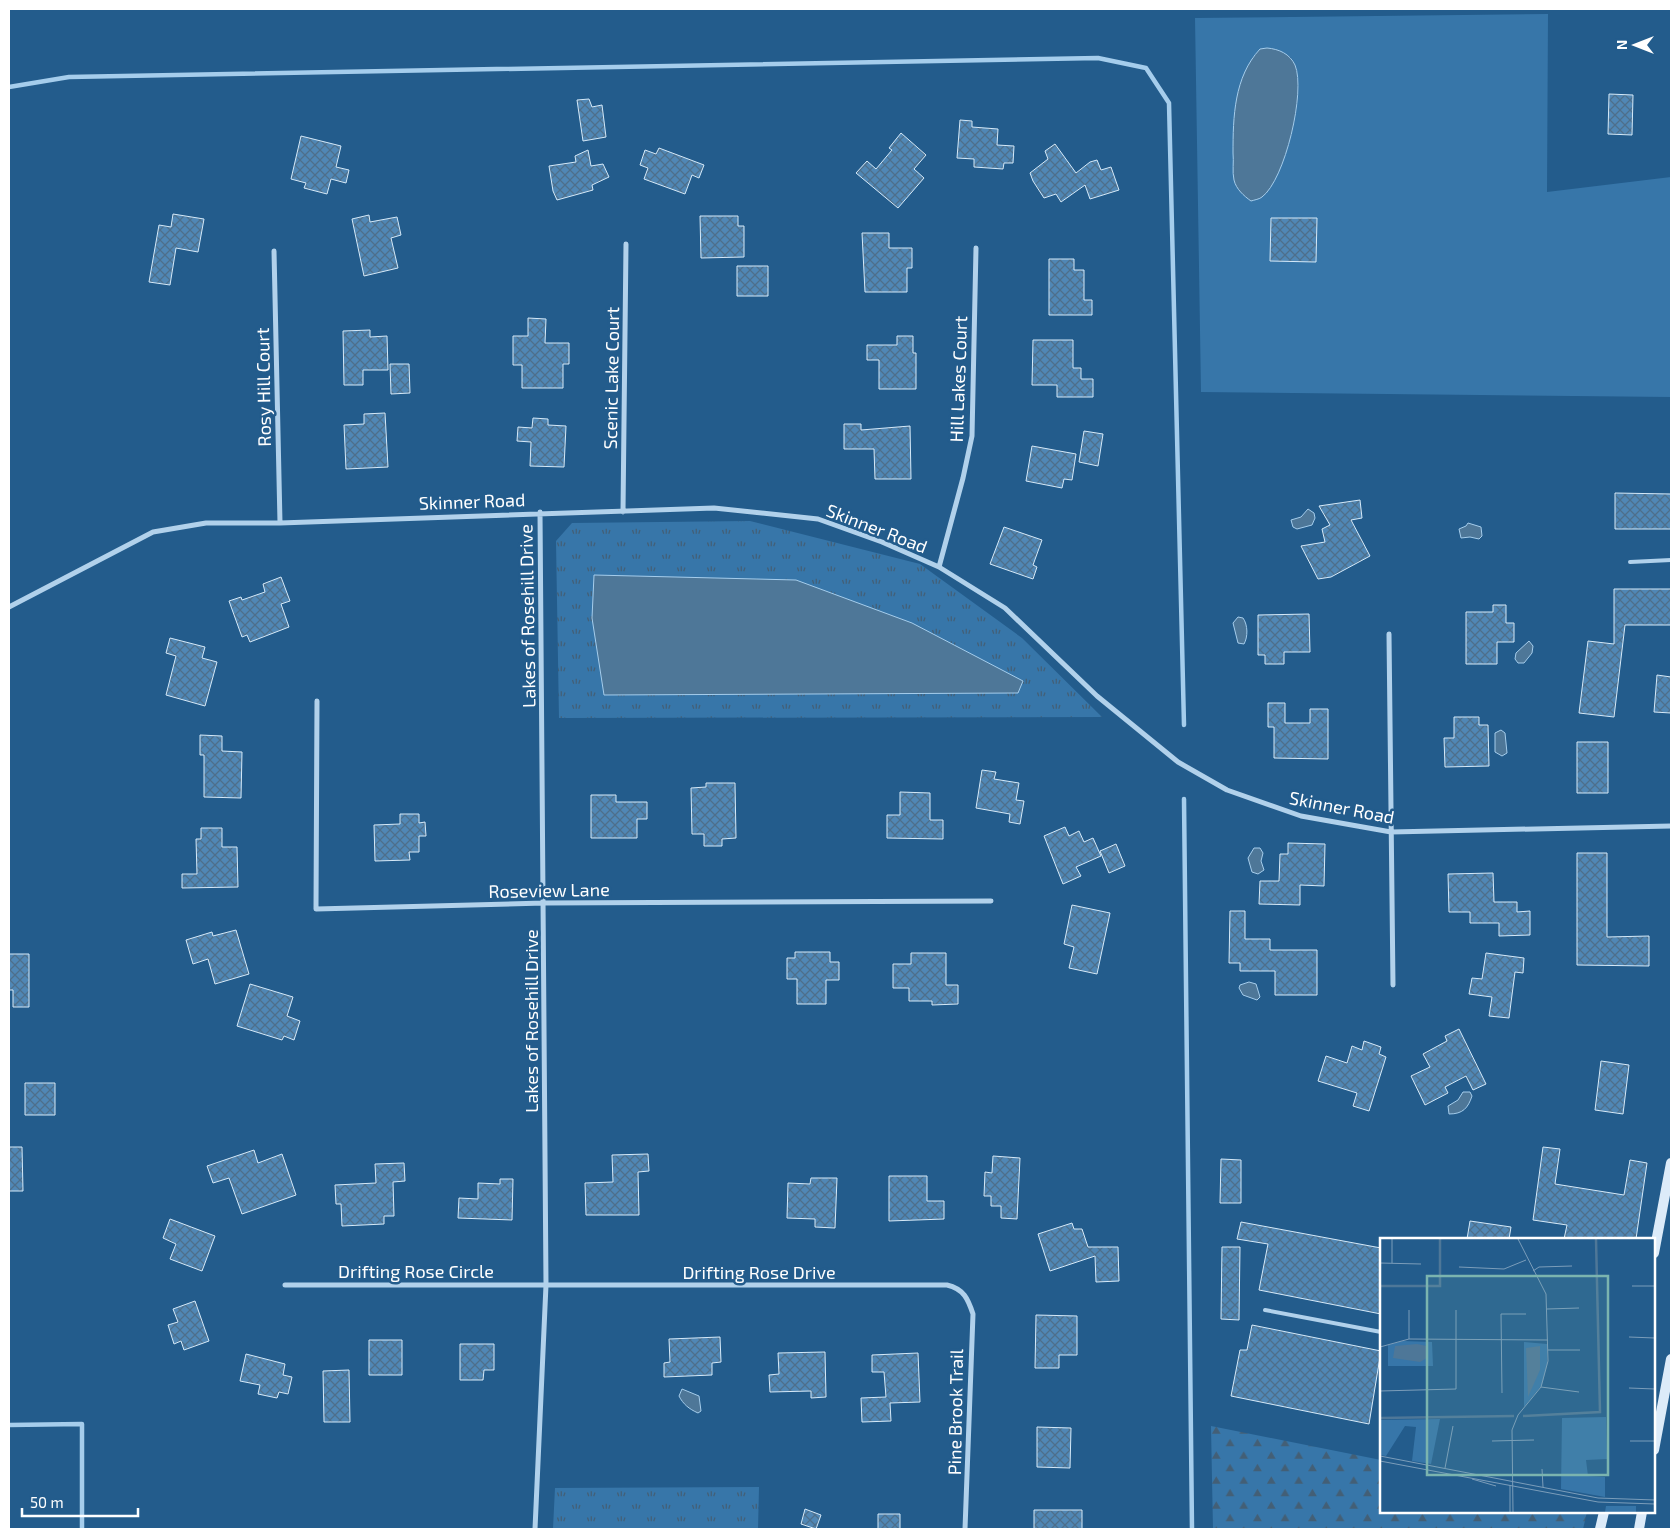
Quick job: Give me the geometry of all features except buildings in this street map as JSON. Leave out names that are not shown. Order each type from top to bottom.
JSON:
[{"type":"main road","points":[[1655,1249],[1671,1163]]},
{"type":"main road","points":[[1655,1445],[1671,1359]]},
{"type":"main road","points":[[1655,1388],[1665,1390]]},
{"type":"main road","points":[[1600,1529],[1604,1513]]},
{"type":"main road","points":[[1639,1529],[1642,1513]]},
{"type":"street","name":"Scenic Lake Court","points":[[623,512],[626,244]]},
{"type":"street","name":"Hill Lakes Court","points":[[939,567],[963,478],[972,436],[976,248]]},
{"type":"street","name":"Rosy Hill Court","points":[[274,251],[280,522]]},
{"type":"street","name":"Skinner Road","points":[[9,607],[152,532],[206,523],[714,508],[818,519],[882,542],[939,567],[1005,608],[1097,696],[1178,762],[1227,790],[1301,816],[1391,832],[1671,826]]},
{"type":"street","name":"Lakes of Rosehill Drive","points":[[534,1529],[546,1285],[540,512]]},
{"type":"street","points":[[1389,634],[1393,985]]},
{"type":"street","name":"Roseview Lane","points":[[317,701],[316,909],[544,903],[991,901]]},
{"type":"street","name":"Drifting Rose Circle","points":[[286,1285],[546,1285]]},
{"type":"street","name":"Drifting Rose Drive","points":[[546,1285],[947,1285],[957,1287],[968,1297]]},
{"type":"street","name":"Pine Brook Trail","points":[[966,1529],[973,1314],[968,1297]]},
{"type":"lane","points":[[1630,562],[1671,560]]},
{"type":"lane","points":[[1265,1310],[1380,1332]]},
{"type":"green space","points":[[1548,14],[1547,192],[1671,177],[1671,397],[1201,392],[1195,18]],"holes":[[[1267,48],[1289,56],[1295,64],[1298,77],[1298,92],[1294,125],[1286,154],[1278,173],[1262,197],[1252,58],[1260,49]],[[1271,218],[1316,219],[1270,260]]]},
{"type":"green space","points":[[750,521],[920,564],[1022,638],[1102,717],[559,718],[556,541],[572,523]]},
{"type":"green space","points":[[1211,1426],[1380,1460],[1380,1513],[1587,1513],[1583,1529],[1213,1529]]},
{"type":"green space","points":[[759,1487],[758,1529],[553,1529],[555,1488]]},
{"type":"shaded area","points":[[1267,48],[1284,53],[1293,61],[1298,77],[1298,94],[1291,134],[1278,173],[1270,188],[1262,197],[1251,201],[1238,189],[1233,177],[1235,112],[1240,85],[1251,60],[1260,49]]},
{"type":"shaded area","points":[[1308,509],[1314,513],[1315,518],[1312,525],[1297,529],[1293,527],[1291,520],[1301,517]]},
{"type":"shaded area","points":[[1468,523],[1481,527],[1482,536],[1479,539],[1461,538],[1459,529]]},
{"type":"shaded area","points":[[594,575],[796,580],[912,623],[1023,681],[1018,693],[604,695],[592,618]]},
{"type":"shaded area","points":[[1238,617],[1243,618],[1247,627],[1244,644],[1238,643],[1233,623]]},
{"type":"shaded area","points":[[1529,641],[1533,646],[1532,653],[1524,663],[1518,663],[1515,659],[1516,653]]},
{"type":"shaded area","points":[[1501,730],[1505,733],[1507,753],[1502,756],[1495,752],[1495,733]]},
{"type":"shaded area","points":[[1254,848],[1260,848],[1263,853],[1261,861],[1264,870],[1258,874],[1252,872],[1248,858]]},
{"type":"shaded area","points":[[1249,982],[1256,984],[1260,997],[1257,1000],[1243,995],[1239,988],[1240,985]]},
{"type":"shaded area","points":[[1463,1092],[1470,1092],[1472,1096],[1469,1104],[1464,1110],[1449,1114],[1448,1106],[1458,1100]]},
{"type":"shaded area","points":[[682,1389],[699,1396],[701,1411],[698,1413],[684,1404],[679,1396]]},
{"type":"waterway","points":[[9,87],[69,77],[1098,58],[1146,68],[1169,103],[1184,725]]},
{"type":"waterway","points":[[1184,799],[1192,1529]]},
{"type":"waterway","points":[[9,1425],[82,1424],[82,1529]]}]
